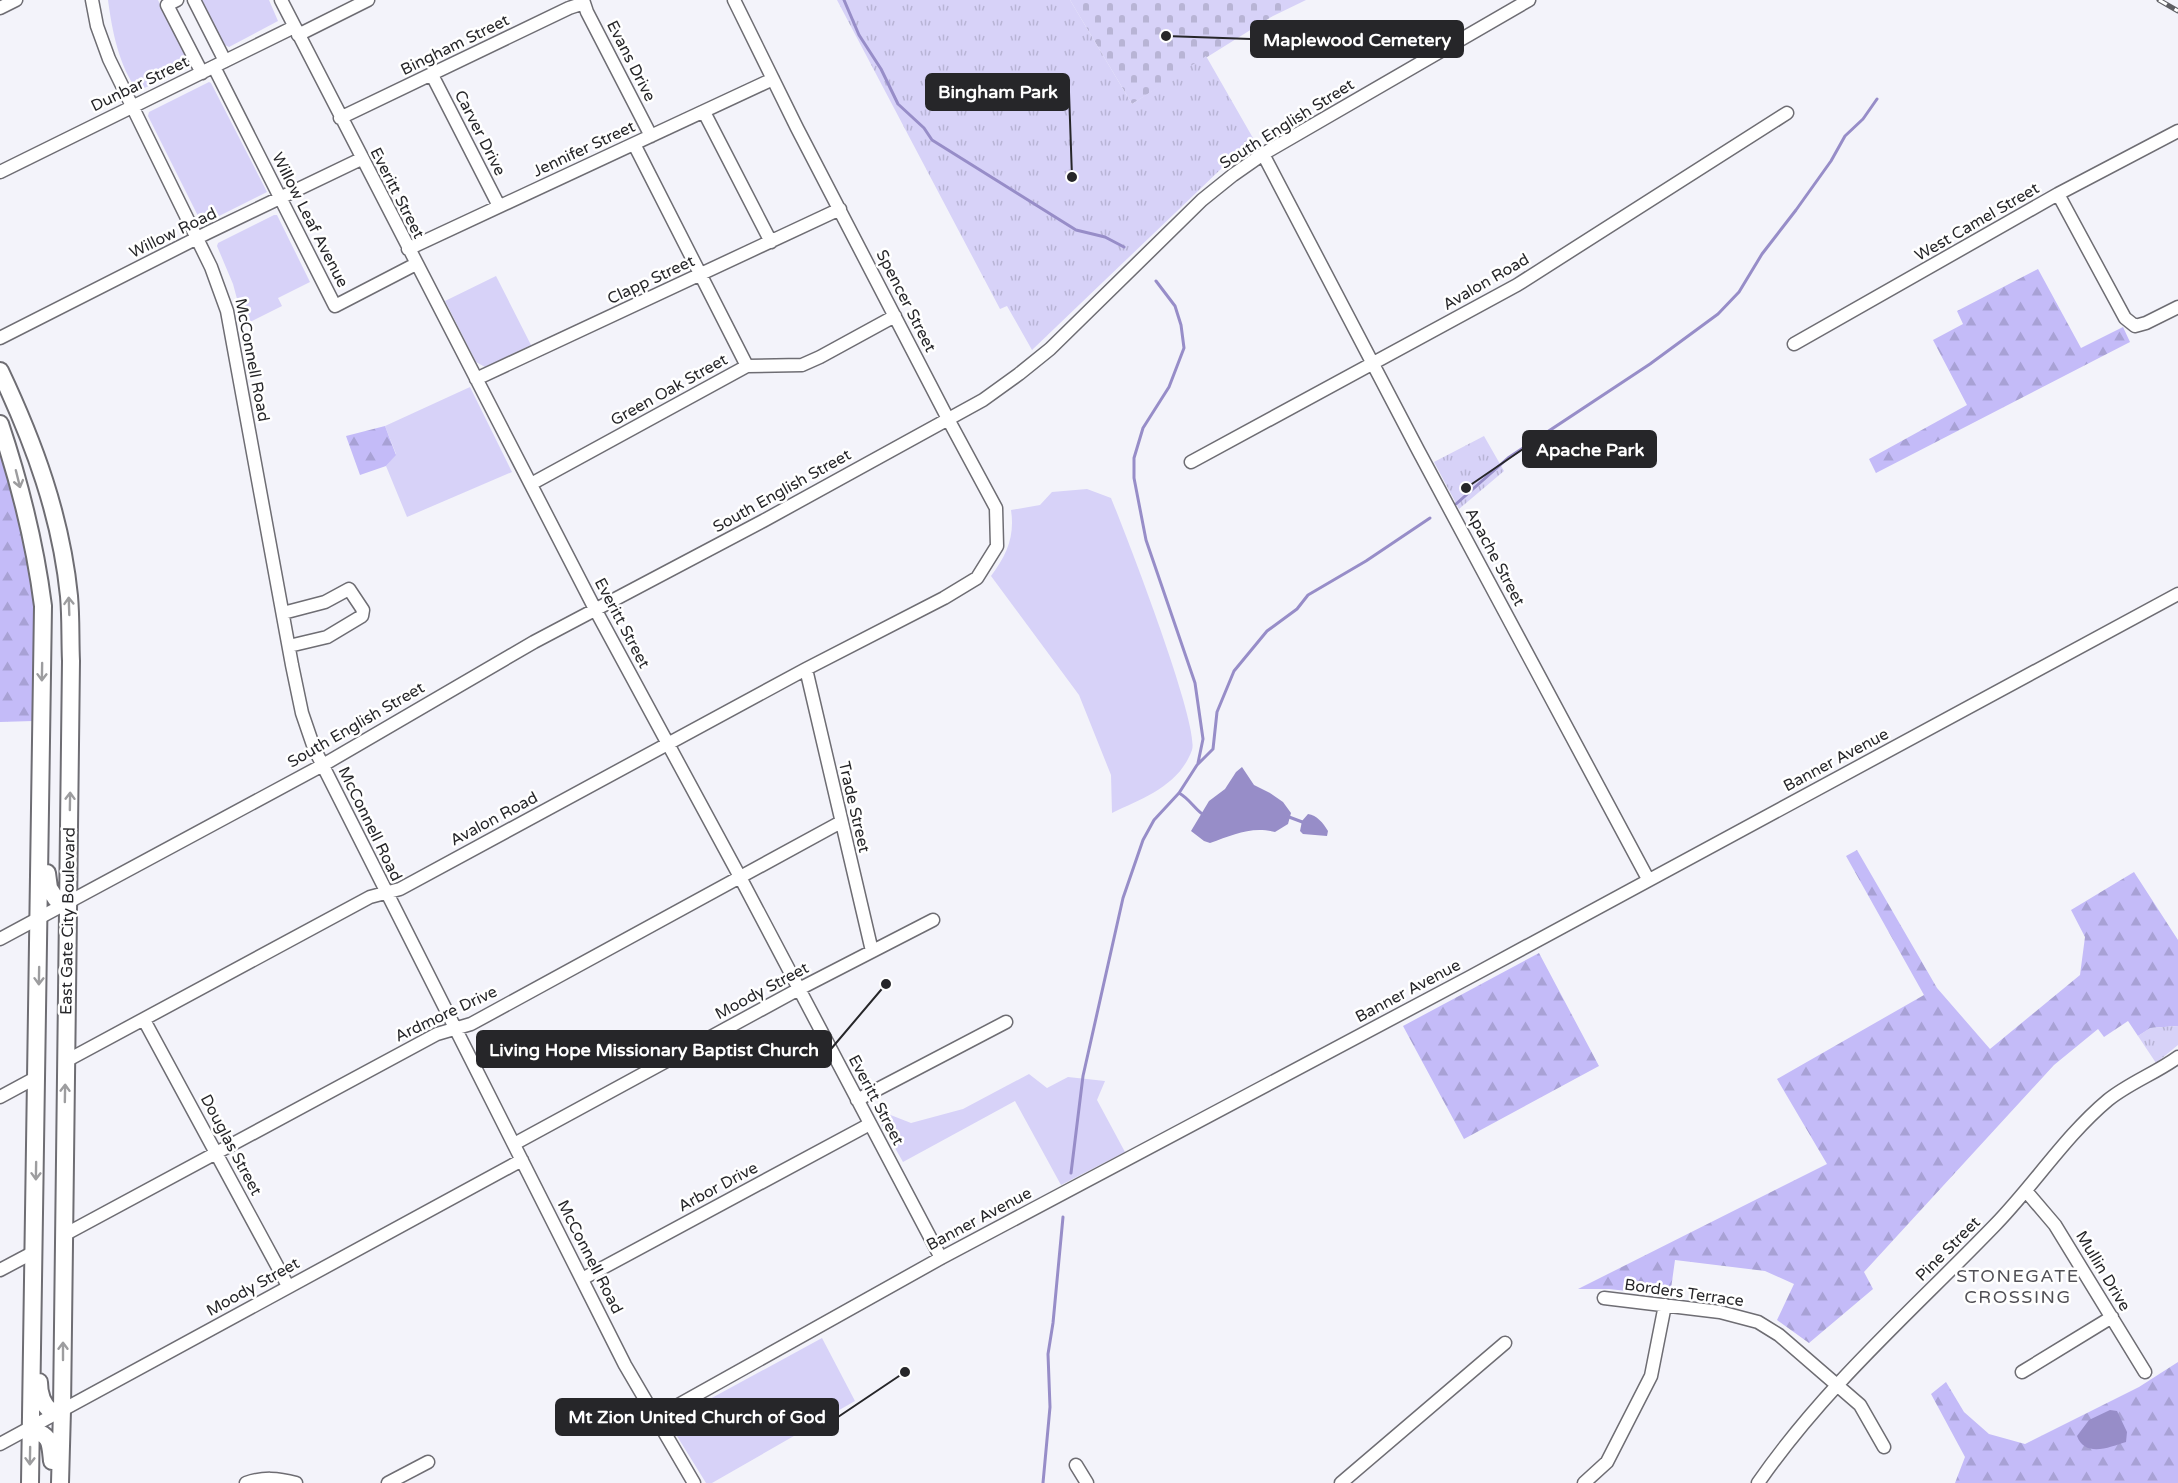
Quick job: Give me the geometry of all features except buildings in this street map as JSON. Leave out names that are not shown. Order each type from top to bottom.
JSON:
[{"type":"main road","name":"East Gate City Boulevard","points":[[0,371],[20,414],[45,480],[59,532],[69,596],[71,661],[69,902],[62,1410],[57,1483]]},
{"type":"main road","name":"East Gate City Boulevard","points":[[0,424],[16,472],[34,544],[43,606],[30,1483]]},
{"type":"main road","points":[[41,812],[49,888],[56,899],[69,902]]},
{"type":"main road","points":[[40,917],[57,929],[61,942],[61,981],[67,1006]]},
{"type":"main road","points":[[33,1330],[40,1355],[39,1387],[42,1400],[51,1411],[62,1410]]},
{"type":"main road","points":[[31,1429],[44,1434],[50,1441],[57,1483]]},
{"type":"street","points":[[0,8],[16,0]]},
{"type":"street","name":"McConnell Road","points":[[92,0],[97,26],[109,59],[215,276],[227,311],[302,713],[314,748],[626,1365],[694,1483]]},
{"type":"street","name":"Willow Leaf Avenue","points":[[177,0],[167,5],[208,70],[280,199],[335,306],[416,264]]},
{"type":"street","points":[[194,0],[225,61]]},
{"type":"street","name":"Everitt Street","points":[[281,0],[595,609],[740,877],[941,1258]]},
{"type":"street","name":"Dunbar Street","points":[[0,172],[225,61],[368,0]]},
{"type":"street","name":"Spencer Street","points":[[734,0],[948,419],[996,508],[997,546],[977,578],[938,601]]},
{"type":"street","name":"South English Street","points":[[0,939],[323,765],[595,609],[763,521],[1003,387],[1034,363],[1066,333],[1202,200],[1263,154],[1529,0]]},
{"type":"street","name":"Bingham Street","points":[[340,118],[432,75],[568,4],[583,2]]},
{"type":"street","name":"Evans Drive","points":[[583,2],[651,136]]},
{"type":"street","name":"Carver Drive","points":[[432,75],[499,206]]},
{"type":"street","name":"Jennifer Street","points":[[408,249],[774,79]]},
{"type":"street","points":[[704,112],[771,242]]},
{"type":"street","name":"Avalon Road","points":[[1191,462],[1517,285],[1787,114]]},
{"type":"street","name":"West Camel Street","points":[[1794,344],[2058,194],[2178,131]]},
{"type":"street","points":[[634,144],[747,366]]},
{"type":"street","name":"Apache Street","points":[[1263,154],[1648,879]]},
{"type":"street","name":"Willow Road","points":[[0,338],[197,238],[361,159]]},
{"type":"street","points":[[2058,194],[2125,318],[2135,326],[2146,324],[2178,308]]},
{"type":"street","name":"Clapp Street","points":[[476,379],[840,209]]},
{"type":"street","name":"Green Oak Street","points":[[531,484],[747,366],[802,365],[895,316]]},
{"type":"street","points":[[283,613],[325,602],[349,589],[363,610],[362,616],[327,637],[289,646]]},
{"type":"street","name":"Banner Avenue","points":[[655,1418],[941,1258],[1458,983],[2178,594]]},
{"type":"street","name":"Avalon Road","points":[[66,1061],[370,897],[400,889],[806,669],[938,601]]},
{"type":"street","name":"Trade Street","points":[[806,669],[872,951]]},
{"type":"street","name":"Ardmore Drive","points":[[64,1235],[437,1034],[471,1024],[841,822]]},
{"type":"street","name":"Moody Street","points":[[514,1144],[799,989],[933,920]]},
{"type":"street","name":"Douglas Street","points":[[144,1020],[288,1286]]},
{"type":"street","points":[[857,1100],[1005,1022]]},
{"type":"street","name":"Pine Street","points":[[1758,1483],[1777,1455],[1838,1384],[1996,1224],[2059,1149],[2110,1098],[2177,1059]]},
{"type":"street","points":[[0,1097],[37,1077]]},
{"type":"street","name":"Arbor Drive","points":[[582,1279],[870,1124]]},
{"type":"street","name":"Moody Street","points":[[0,1444],[522,1160]]},
{"type":"street","name":"Mullin Drive","points":[[2026,1191],[2055,1225],[2145,1372]]},
{"type":"street","points":[[2,1264],[34,1252]]},
{"type":"street","name":"Borders Terrace","points":[[1604,1298],[1720,1312],[1758,1322],[1779,1335],[1860,1405],[1884,1447]]},
{"type":"street","points":[[1584,1483],[1607,1462],[1650,1376],[1665,1305]]},
{"type":"street","points":[[2022,1372],[2112,1317]]},
{"type":"street","points":[[1341,1483],[1504,1343]]},
{"type":"street","points":[[388,1483],[429,1462]]},
{"type":"street","points":[[1076,1466],[1087,1483]]},
{"type":"street","points":[[246,1483],[259,1479],[282,1479],[296,1483]]},
{"type":"green space","points":[[108,0],[158,0],[189,62],[187,68],[138,91],[121,60]]},
{"type":"green space","points":[[202,0],[269,0],[278,21],[229,47],[225,45]]},
{"type":"green space","points":[[837,0],[1070,0],[1132,104],[1206,56],[1257,145],[1222,168],[1032,350],[1007,306],[1000,309]]},
{"type":"green space","points":[[1070,0],[1306,0],[1273,16],[1132,104]]},
{"type":"green space","points":[[209,82],[267,192],[205,223],[201,222],[148,116],[149,112]]},
{"type":"green space","points":[[277,215],[310,282],[278,298],[282,306],[244,325],[233,284],[217,246],[218,243]]},
{"type":"green space","points":[[2038,269],[2081,348],[2123,327],[2130,342],[1876,473],[1869,459],[1967,405],[1933,340],[1963,324],[1957,311]]},
{"type":"green space","points":[[496,276],[531,345],[485,367],[476,362],[445,301]]},
{"type":"green space","points":[[470,387],[512,472],[407,517],[386,466],[396,454],[385,426]]},
{"type":"green space","points":[[385,426],[396,455],[386,466],[360,475],[346,436]]},
{"type":"green space","points":[[1484,436],[1504,471],[1459,509],[1434,462]]},
{"type":"green space","points":[[0,442],[28,557],[35,613],[33,721],[0,722]]},
{"type":"green space","points":[[1087,489],[1111,498],[1174,668],[1191,733],[1192,750],[1178,773],[1148,796],[1112,813],[1111,775],[1079,695],[991,576],[1011,537],[1011,510],[1040,505],[1052,492]]},
{"type":"green space","points":[[1857,850],[1937,988],[1990,1049],[2080,975],[2085,937],[2071,910],[2134,872],[2178,940],[2178,1026],[2151,1028],[2138,1036],[2128,1021],[2104,1037],[2098,1029],[2054,1065],[1864,1272],[1873,1289],[1809,1343],[1777,1320],[1794,1284],[1765,1271],[1675,1260],[1670,1296],[1609,1289],[1578,1289],[1827,1164],[1777,1079],[1924,995],[1846,856]]},
{"type":"green space","points":[[1539,953],[1599,1066],[1464,1139],[1403,1026]]},
{"type":"green space","points":[[2178,1026],[2178,1045],[2156,1063],[2138,1036],[2150,1028]]},
{"type":"green space","points":[[1029,1074],[1047,1088],[1068,1077],[1105,1081],[1097,1100],[1125,1152],[1061,1185],[1015,1101],[903,1162],[879,1120],[888,1114],[911,1123],[963,1109]]},
{"type":"green space","points":[[822,1338],[855,1401],[712,1483],[706,1483],[672,1428],[675,1418]]},
{"type":"green space","points":[[2178,1362],[2178,1483],[1955,1483],[1965,1457],[1931,1394],[1946,1382],[1964,1412],[1989,1434],[2025,1444],[2139,1387]]},
{"type":"shaded area","points":[[1242,767],[1254,785],[1283,802],[1291,813],[1288,824],[1275,832],[1250,831],[1210,843],[1204,841],[1191,831],[1209,801],[1225,789]]},
{"type":"shaded area","points":[[1308,814],[1322,822],[1328,831],[1327,836],[1303,834],[1300,831],[1302,821]]},
{"type":"shaded area","points":[[2110,1410],[2117,1411],[2127,1432],[2126,1442],[2098,1449],[2086,1447],[2077,1436],[2089,1420]]},
{"type":"waterway","points":[[844,0],[859,35],[881,69],[898,104],[924,128],[932,140],[1076,230],[1105,237],[1124,247]]},
{"type":"waterway","points":[[1456,504],[1508,458],[1650,364],[1718,314],[1739,292],[1762,254],[1831,161],[1845,136],[1863,119],[1877,99]]},
{"type":"waterway","points":[[1156,281],[1175,306],[1181,325],[1184,348],[1169,387],[1143,428],[1134,458],[1134,478],[1146,540],[1195,683],[1203,739],[1198,763]]},
{"type":"waterway","points":[[1071,1173],[1083,1076],[1123,898],[1143,840],[1154,820],[1179,793],[1197,765],[1213,749],[1217,712],[1234,671],[1267,631],[1297,609],[1308,595],[1366,561],[1430,518]]},
{"type":"waterway","points":[[1179,793],[1204,815]]},
{"type":"waterway","points":[[1289,817],[1305,823]]},
{"type":"waterway","points":[[1043,1483],[1050,1407],[1048,1354],[1063,1217]]},
{"type":"railway","points":[[2159,0],[2178,11]]},
{"type":"place","name":"Maplewood Cemetery","points":[[1166,36]]},
{"type":"place","name":"Bingham Park","points":[[1072,177]]},
{"type":"place","name":"Apache Park","points":[[1466,488]]},
{"type":"place","name":"Living Hope Missionary Baptist Church","points":[[886,984]]},
{"type":"place","name":"Mt Zion United Church of God","points":[[905,1372]]},
{"type":"district","name":"STONEGATE CROSSING","points":[[2018,1286]]}]
